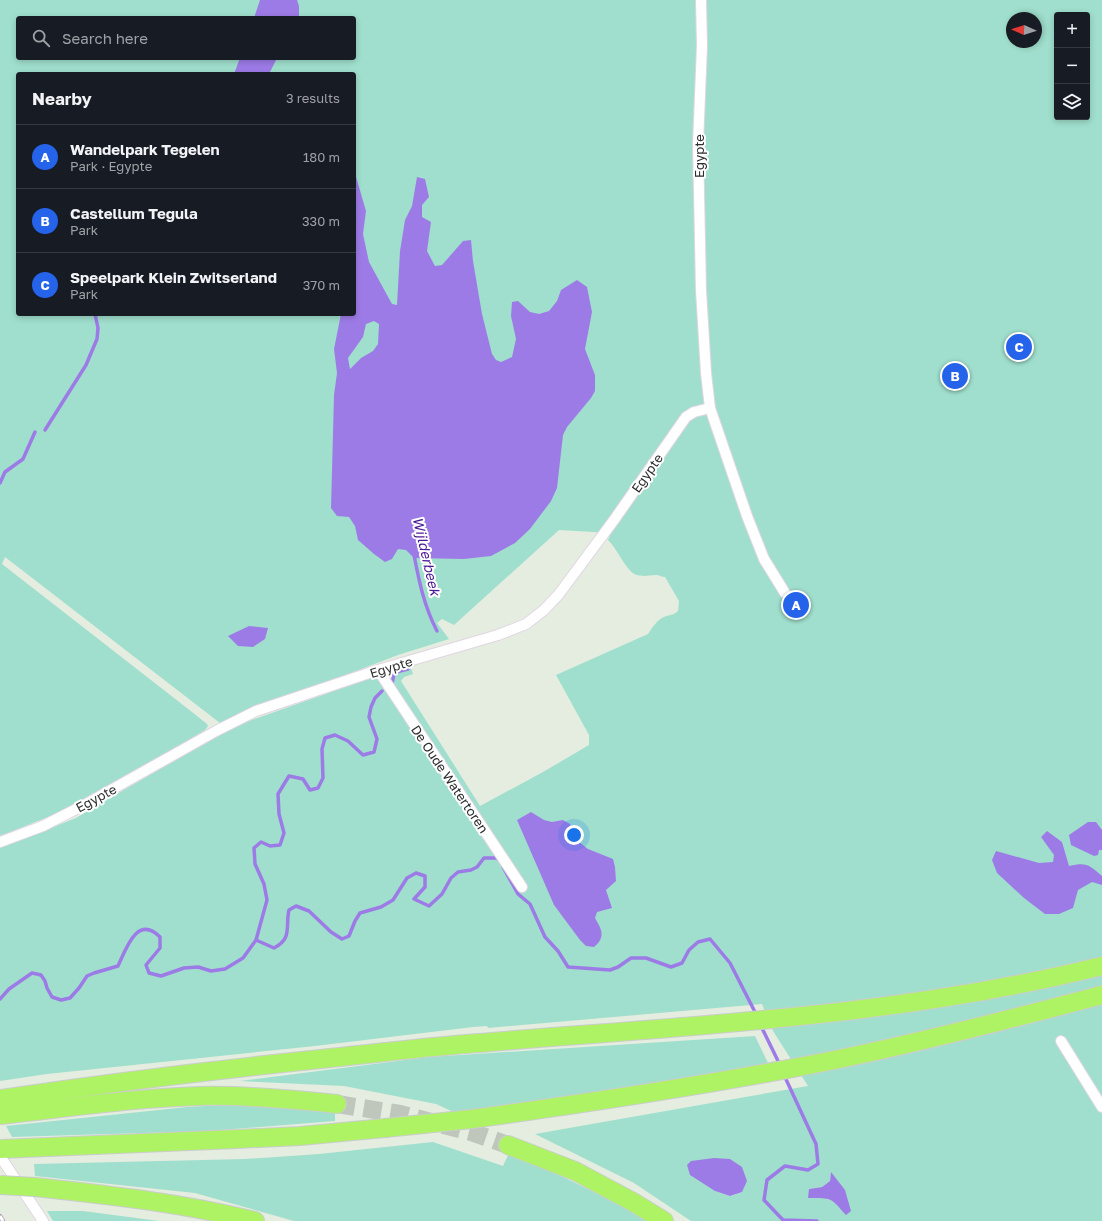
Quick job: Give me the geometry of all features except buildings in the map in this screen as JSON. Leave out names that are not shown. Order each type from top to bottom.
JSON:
[{"type":"highway","points":[[0,1099],[146,1079],[465,1044],[805,1017],[914,1003],[962,995],[1030,983],[1102,966]]},
{"type":"highway","points":[[3,1151],[300,1136],[472,1119],[627,1098],[840,1059],[948,1034],[1102,995]]},
{"type":"highway","points":[[0,1115],[152,1099],[200,1096],[250,1096],[337,1104]]},
{"type":"highway","points":[[508,1145],[575,1171],[633,1202],[664,1221]]},
{"type":"highway","points":[[0,1185],[35,1187],[134,1199],[189,1207],[254,1221]]},
{"type":"street","name":"Egypte","points":[[701,0],[702,46],[698,151],[701,290],[706,373],[710,408],[747,516],[764,559],[785,593]]},
{"type":"street","name":"Egypte","points":[[0,842],[43,826],[86,804],[216,731],[256,712],[378,670],[498,635],[526,624],[544,610],[559,594],[614,520],[686,417],[694,412],[710,408]]},
{"type":"street","name":"De Oude Watertoren","points":[[378,670],[522,887]]},
{"type":"street","points":[[1061,1041],[1102,1107]]},
{"type":"street","points":[[3,1151],[43,1221]]},
{"type":"shaded area","points":[[0,0],[1102,0],[1102,1221],[691,1221],[634,1183],[535,1134],[808,1086],[773,1031],[762,1004],[488,1028],[487,1026],[473,1027],[315,1046],[47,1074],[0,1081],[0,848],[76,818],[204,743],[243,723],[385,673],[391,679],[396,672],[410,666],[413,674],[404,677],[401,681],[480,806],[589,745],[589,735],[556,675],[648,634],[659,620],[678,611],[679,601],[665,577],[656,575],[640,576],[633,573],[608,540],[611,533],[559,530],[454,625],[442,619],[437,623],[449,639],[398,655],[220,723],[5,557],[2,564],[207,724],[208,726],[205,730],[133,774],[53,815],[0,836]],"holes":[[[831,1173],[846,1214],[834,1202],[809,1189],[822,1187],[830,1181]],[[715,1191],[742,1192],[730,1196]]]},
{"type":"shaded area","points":[[755,1036],[768,1063],[663,1085],[458,1114],[436,1104],[344,1086],[240,1081],[429,1057]]},
{"type":"shaded area","points":[[241,1104],[335,1109],[335,1121],[208,1131],[12,1137],[6,1126],[187,1107]]},
{"type":"shaded area","points":[[433,1142],[503,1166],[509,1153],[559,1175],[643,1216],[650,1221],[294,1221],[195,1193],[35,1176],[34,1164],[245,1159],[319,1154]]},
{"type":"shaded area","points":[[47,1211],[83,1211],[159,1221],[53,1221]]},
{"type":"water","points":[[260,0],[297,0],[299,6],[299,16],[255,16]]},
{"type":"water","points":[[239,60],[276,60],[270,72],[235,72]]},
{"type":"water","points":[[356,177],[366,211],[363,234],[369,262],[392,304],[397,305],[400,251],[405,220],[412,206],[417,177],[425,179],[429,197],[422,205],[422,217],[431,222],[427,251],[435,266],[442,265],[463,241],[471,240],[482,314],[492,354],[496,360],[501,362],[512,357],[516,339],[511,316],[512,302],[518,301],[530,312],[539,314],[549,311],[557,301],[561,290],[577,280],[587,287],[592,312],[585,349],[595,375],[595,391],[567,427],[563,435],[557,488],[551,501],[530,529],[515,543],[491,556],[464,559],[414,558],[406,550],[398,549],[392,559],[385,562],[358,540],[355,526],[349,517],[337,516],[331,508],[334,395],[337,373],[334,349],[341,316],[356,316]],"holes":[[[374,321],[379,324],[378,344],[373,351],[361,358],[350,369],[348,358],[363,337],[366,324]]]},
{"type":"water","points":[[249,626],[268,628],[265,639],[253,647],[238,646],[228,636]]},
{"type":"water","points":[[531,812],[544,820],[552,822],[563,820],[570,824],[579,842],[588,849],[613,859],[616,881],[606,890],[612,908],[597,912],[595,918],[602,933],[600,940],[594,947],[586,946],[580,940],[554,905],[517,820]]},
{"type":"water","points":[[1088,822],[1096,822],[1102,830],[1102,850],[1099,850],[1098,855],[1094,856],[1071,845],[1069,835]]},
{"type":"water","points":[[1047,831],[1062,842],[1069,866],[1080,864],[1087,865],[1102,876],[1102,885],[1092,882],[1078,890],[1073,908],[1059,914],[1045,914],[1024,898],[997,873],[992,860],[996,851],[1039,863],[1053,862],[1054,855],[1041,837]]},
{"type":"water","points":[[714,1158],[730,1159],[742,1167],[747,1181],[742,1192],[730,1196],[715,1191],[690,1175],[687,1165],[691,1161]]},
{"type":"water","points":[[831,1172],[845,1190],[851,1211],[846,1215],[830,1200],[822,1198],[808,1198],[809,1189],[822,1187],[830,1181]]},
{"type":"waterway","points":[[45,430],[86,365],[97,339],[98,328],[95,316]]},
{"type":"waterway","points":[[0,483],[5,472],[23,459],[35,432]]},
{"type":"waterway","name":"Wijlderbeek","points":[[414,555],[425,603],[437,631]]},
{"type":"waterway","name":"Wijlderbeek","points":[[392,684],[394,674],[408,669]]},
{"type":"waterway","name":"Wijlderbeek","points":[[0,999],[9,989],[32,973],[41,975],[52,997],[61,1000],[70,998],[87,976],[118,966],[133,936],[145,929],[152,931],[160,937],[160,948],[146,965],[149,973],[161,976],[184,968],[198,967],[211,971],[225,969],[243,958],[256,940],[267,900],[264,884],[255,864],[254,848],[261,842],[270,846],[280,845],[284,833],[279,814],[278,794],[289,776],[303,779],[310,790],[318,788],[323,778],[322,749],[325,738],[335,735],[348,741],[363,755],[374,752],[377,739],[369,717],[375,698],[382,691]]},
{"type":"waterway","points":[[256,940],[274,948],[280,944],[286,936],[289,910],[296,906],[309,911],[331,932],[342,939],[349,936],[360,913],[381,907],[393,900],[407,878],[416,873],[425,876],[425,887],[414,899],[429,906],[442,894],[451,878],[458,872],[471,870],[477,867],[484,858],[497,858],[499,860]]},
{"type":"waterway","points":[[503,867],[518,894],[530,904],[545,937],[558,951],[568,967],[610,970],[618,967],[631,958],[646,958],[671,967],[682,963],[689,950],[698,942],[710,939],[730,963],[756,1014]]},
{"type":"waterway","points":[[761,1026],[780,1065]]},
{"type":"waterway","points":[[784,1075],[816,1144],[818,1164],[808,1170],[785,1166],[767,1180],[764,1200],[783,1220],[817,1221]]},
{"type":"tunnel","points":[[337,1104],[400,1114],[471,1132],[508,1145]]},
{"type":"railway","points":[[0,1216],[3,1221]]},
{"type":"place","name":"Speelpark Klein Zwitserland","points":[[1019,347]]},
{"type":"place","name":"Castellum Tegula","points":[[955,376]]},
{"type":"place","name":"Wandelpark Tegelen","points":[[796,605]]}]
